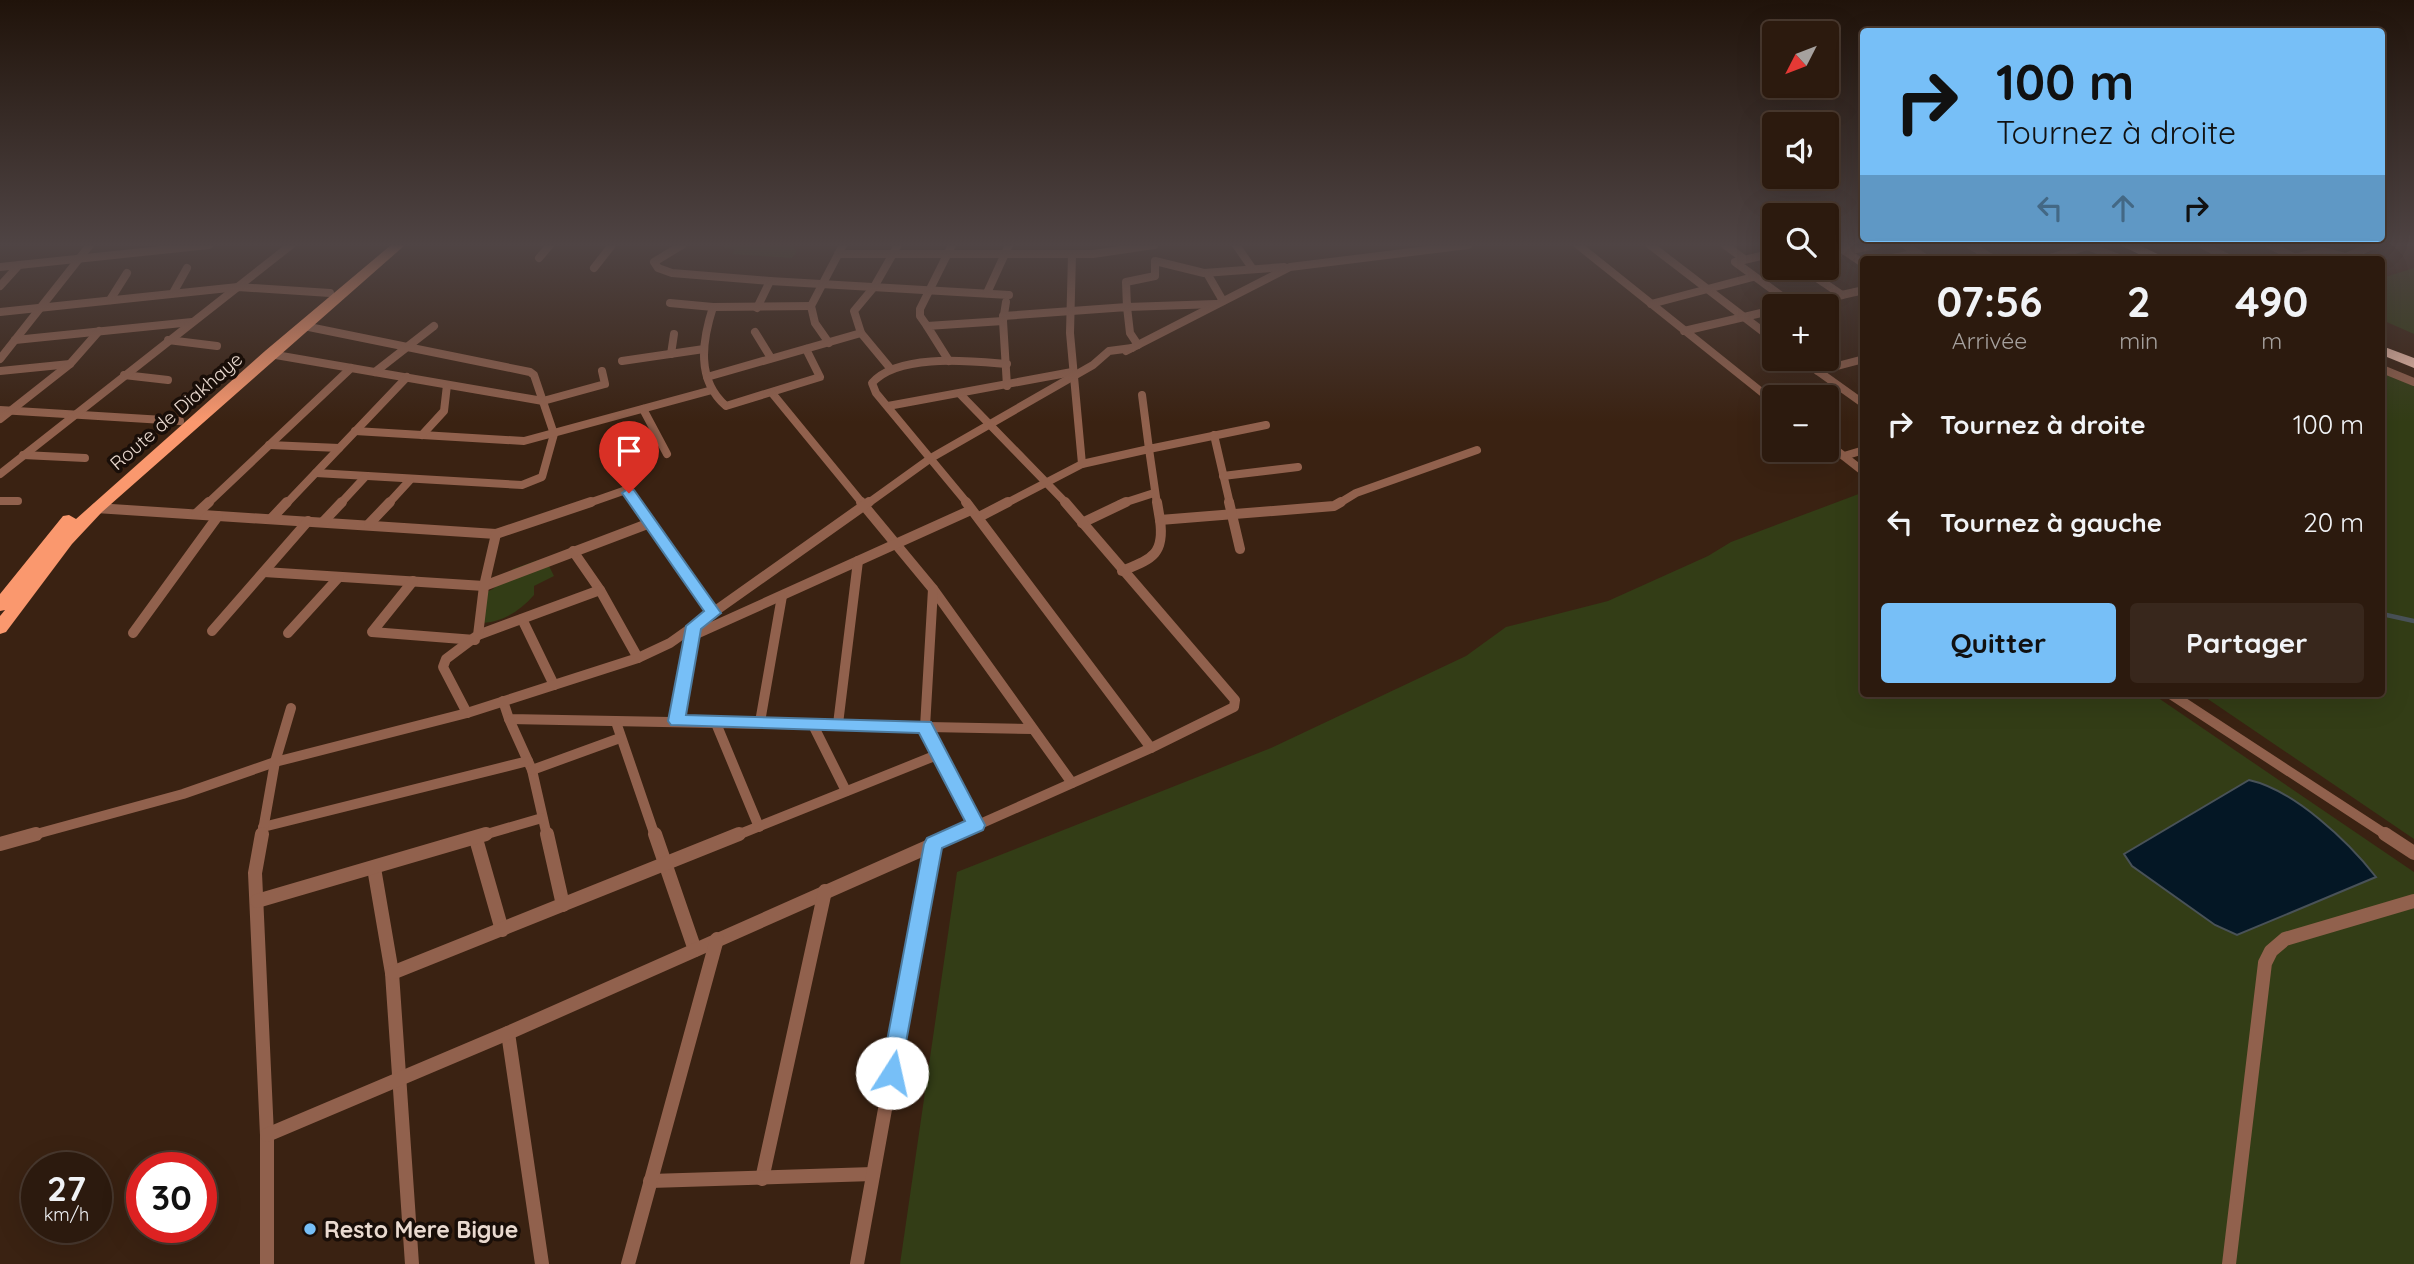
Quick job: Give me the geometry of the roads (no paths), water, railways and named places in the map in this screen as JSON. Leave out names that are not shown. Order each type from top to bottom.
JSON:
[{"type":"highway","points":[[2385,344],[2414,356]]},
{"type":"highway","points":[[2385,351],[2414,363]]},
{"type":"main road","name":"Route de Diakhaye","points":[[0,605],[61,528],[180,421],[317,304]]},
{"type":"main road","name":"Route de Diakhaye","points":[[0,628],[58,550],[96,508],[330,304]]},
{"type":"street","points":[[0,359],[43,304]]},
{"type":"street","points":[[0,312],[71,304]]},
{"type":"street","points":[[0,474],[215,304]]},
{"type":"street","points":[[681,304],[757,308],[811,306],[815,323],[829,343]]},
{"type":"street","points":[[757,308],[759,304]]},
{"type":"street","points":[[860,304],[854,311],[861,333],[890,368]]},
{"type":"street","points":[[923,304],[920,316],[949,361]]},
{"type":"street","points":[[1007,304],[1003,318],[1007,386]]},
{"type":"street","points":[[1068,304],[1082,464]]},
{"type":"street","points":[[1128,304],[1130,333],[1135,347]]},
{"type":"street","points":[[927,326],[1068,310],[1184,304]]},
{"type":"street","points":[[677,721],[694,631],[713,613],[931,458],[1072,374],[1094,365],[1100,356],[1110,351],[1135,347],[1217,304]]},
{"type":"street","points":[[1651,304],[1762,393]]},
{"type":"street","points":[[1725,304],[1762,331]]},
{"type":"street","points":[[713,307],[705,328],[705,380],[726,406],[820,377],[821,374],[806,349]]},
{"type":"street","points":[[1684,331],[1762,313]]},
{"type":"street","points":[[15,340],[192,322]]},
{"type":"street","points":[[304,326],[530,372],[534,375],[554,434],[542,477],[522,485],[316,473]]},
{"type":"street","points":[[374,372],[434,326]]},
{"type":"street","points":[[0,419],[70,364],[99,331]]},
{"type":"street","points":[[755,332],[771,358]]},
{"type":"street","points":[[707,377],[861,333]]},
{"type":"street","points":[[670,354],[674,334]]},
{"type":"street","points":[[168,340],[217,346]]},
{"type":"street","points":[[622,361],[704,349]]},
{"type":"street","points":[[270,354],[543,401],[605,384],[602,370]]},
{"type":"street","points":[[1839,366],[1860,360]]},
{"type":"street","points":[[1007,364],[949,361],[890,368],[880,371],[872,383],[975,514],[1151,748]]},
{"type":"street","points":[[0,371],[70,364]]},
{"type":"street","points":[[196,514],[351,368]]},
{"type":"street","points":[[2385,370],[2414,382]]},
{"type":"street","points":[[1818,371],[1860,401]]},
{"type":"street","points":[[888,406],[1072,374]]},
{"type":"street","points":[[124,375],[168,380]]},
{"type":"street","points":[[271,519],[407,377]]},
{"type":"street","points":[[422,435],[444,411],[447,385]]},
{"type":"street","points":[[355,431],[524,441],[712,390]]},
{"type":"street","points":[[772,393],[933,589],[1072,783]]},
{"type":"street","points":[[267,1135],[508,1033],[1229,712],[1235,699],[1048,482],[960,394]]},
{"type":"street","points":[[1122,571],[1154,557],[1164,540],[1154,493],[1142,395]]},
{"type":"street","points":[[643,409],[667,454]]},
{"type":"street","points":[[0,410],[180,421]]},
{"type":"street","points":[[0,844],[183,794],[275,762],[467,713],[638,658],[694,631],[782,596],[897,544],[975,514],[1082,464],[1266,425]]},
{"type":"street","points":[[1214,435],[1240,550]]},
{"type":"street","points":[[269,445],[339,448]]},
{"type":"street","points":[[1160,520],[1231,517],[1334,506],[1356,493],[1477,450]]},
{"type":"street","points":[[1844,456],[1860,451]]},
{"type":"street","points":[[1839,452],[1860,469]]},
{"type":"street","points":[[23,455],[85,458]]},
{"type":"street","points":[[1223,476],[1298,467]]},
{"type":"street","points":[[324,522],[365,477]]},
{"type":"street","points":[[369,524],[410,480]]},
{"type":"street","points":[[96,508],[496,534],[620,490],[629,493],[713,613]]},
{"type":"street","points":[[1082,523],[1116,505],[1154,493]]},
{"type":"street","points":[[0,501],[18,501]]},
{"type":"street","points":[[133,633],[218,516]]},
{"type":"street","points":[[212,631],[309,521]]},
{"type":"street","points":[[264,572],[484,586],[650,523]]},
{"type":"street","points":[[476,637],[496,534]]},
{"type":"street","points":[[573,551],[600,590],[638,658]]},
{"type":"street","points":[[838,724],[858,561]]},
{"type":"street","points":[[288,633],[339,577]]},
{"type":"street","points":[[413,581],[372,632],[476,637]]},
{"type":"street","points":[[933,589],[925,727],[937,755],[976,825]]},
{"type":"street","points":[[467,713],[443,667],[446,659],[476,637],[600,590]]},
{"type":"street","points":[[760,722],[782,596]]},
{"type":"street","points":[[522,619],[554,685]]},
{"type":"street","points":[[2175,697],[2414,853]]},
{"type":"street","points":[[503,701],[530,765],[563,905]]},
{"type":"street","points":[[267,1264],[267,1135],[255,873],[275,762],[291,708]]},
{"type":"street","points":[[509,719],[1032,729]]},
{"type":"street","points":[[715,721],[759,827]]},
{"type":"street","points":[[616,722],[695,950]]},
{"type":"street","points":[[812,723],[846,791]]},
{"type":"street","points":[[263,827],[530,765],[620,738]]},
{"type":"street","points":[[392,973],[937,755]]},
{"type":"street","points":[[257,901],[542,818]]},
{"type":"street","points":[[476,839],[502,930]]},
{"type":"street","points":[[857,1264],[933,844]]},
{"type":"street","points":[[374,868],[392,973],[412,1264]]},
{"type":"street","points":[[762,1179],[825,891]]},
{"type":"street","points":[[2229,1264],[2265,963],[2272,951],[2285,939],[2414,901]]},
{"type":"street","points":[[628,1264],[718,939]]},
{"type":"street","points":[[508,1033],[542,1264]]},
{"type":"street","points":[[650,1181],[873,1174]]},
{"type":"water","points":[[2249,780],[2284,794],[2302,806],[2351,848],[2376,877],[2237,935],[2215,925],[2132,866],[2124,854]]},
{"type":"waterway","points":[[2385,615],[2414,621]]},
{"type":"place","name":"Resto Mere Bigue","points":[[310,1229]]}]
